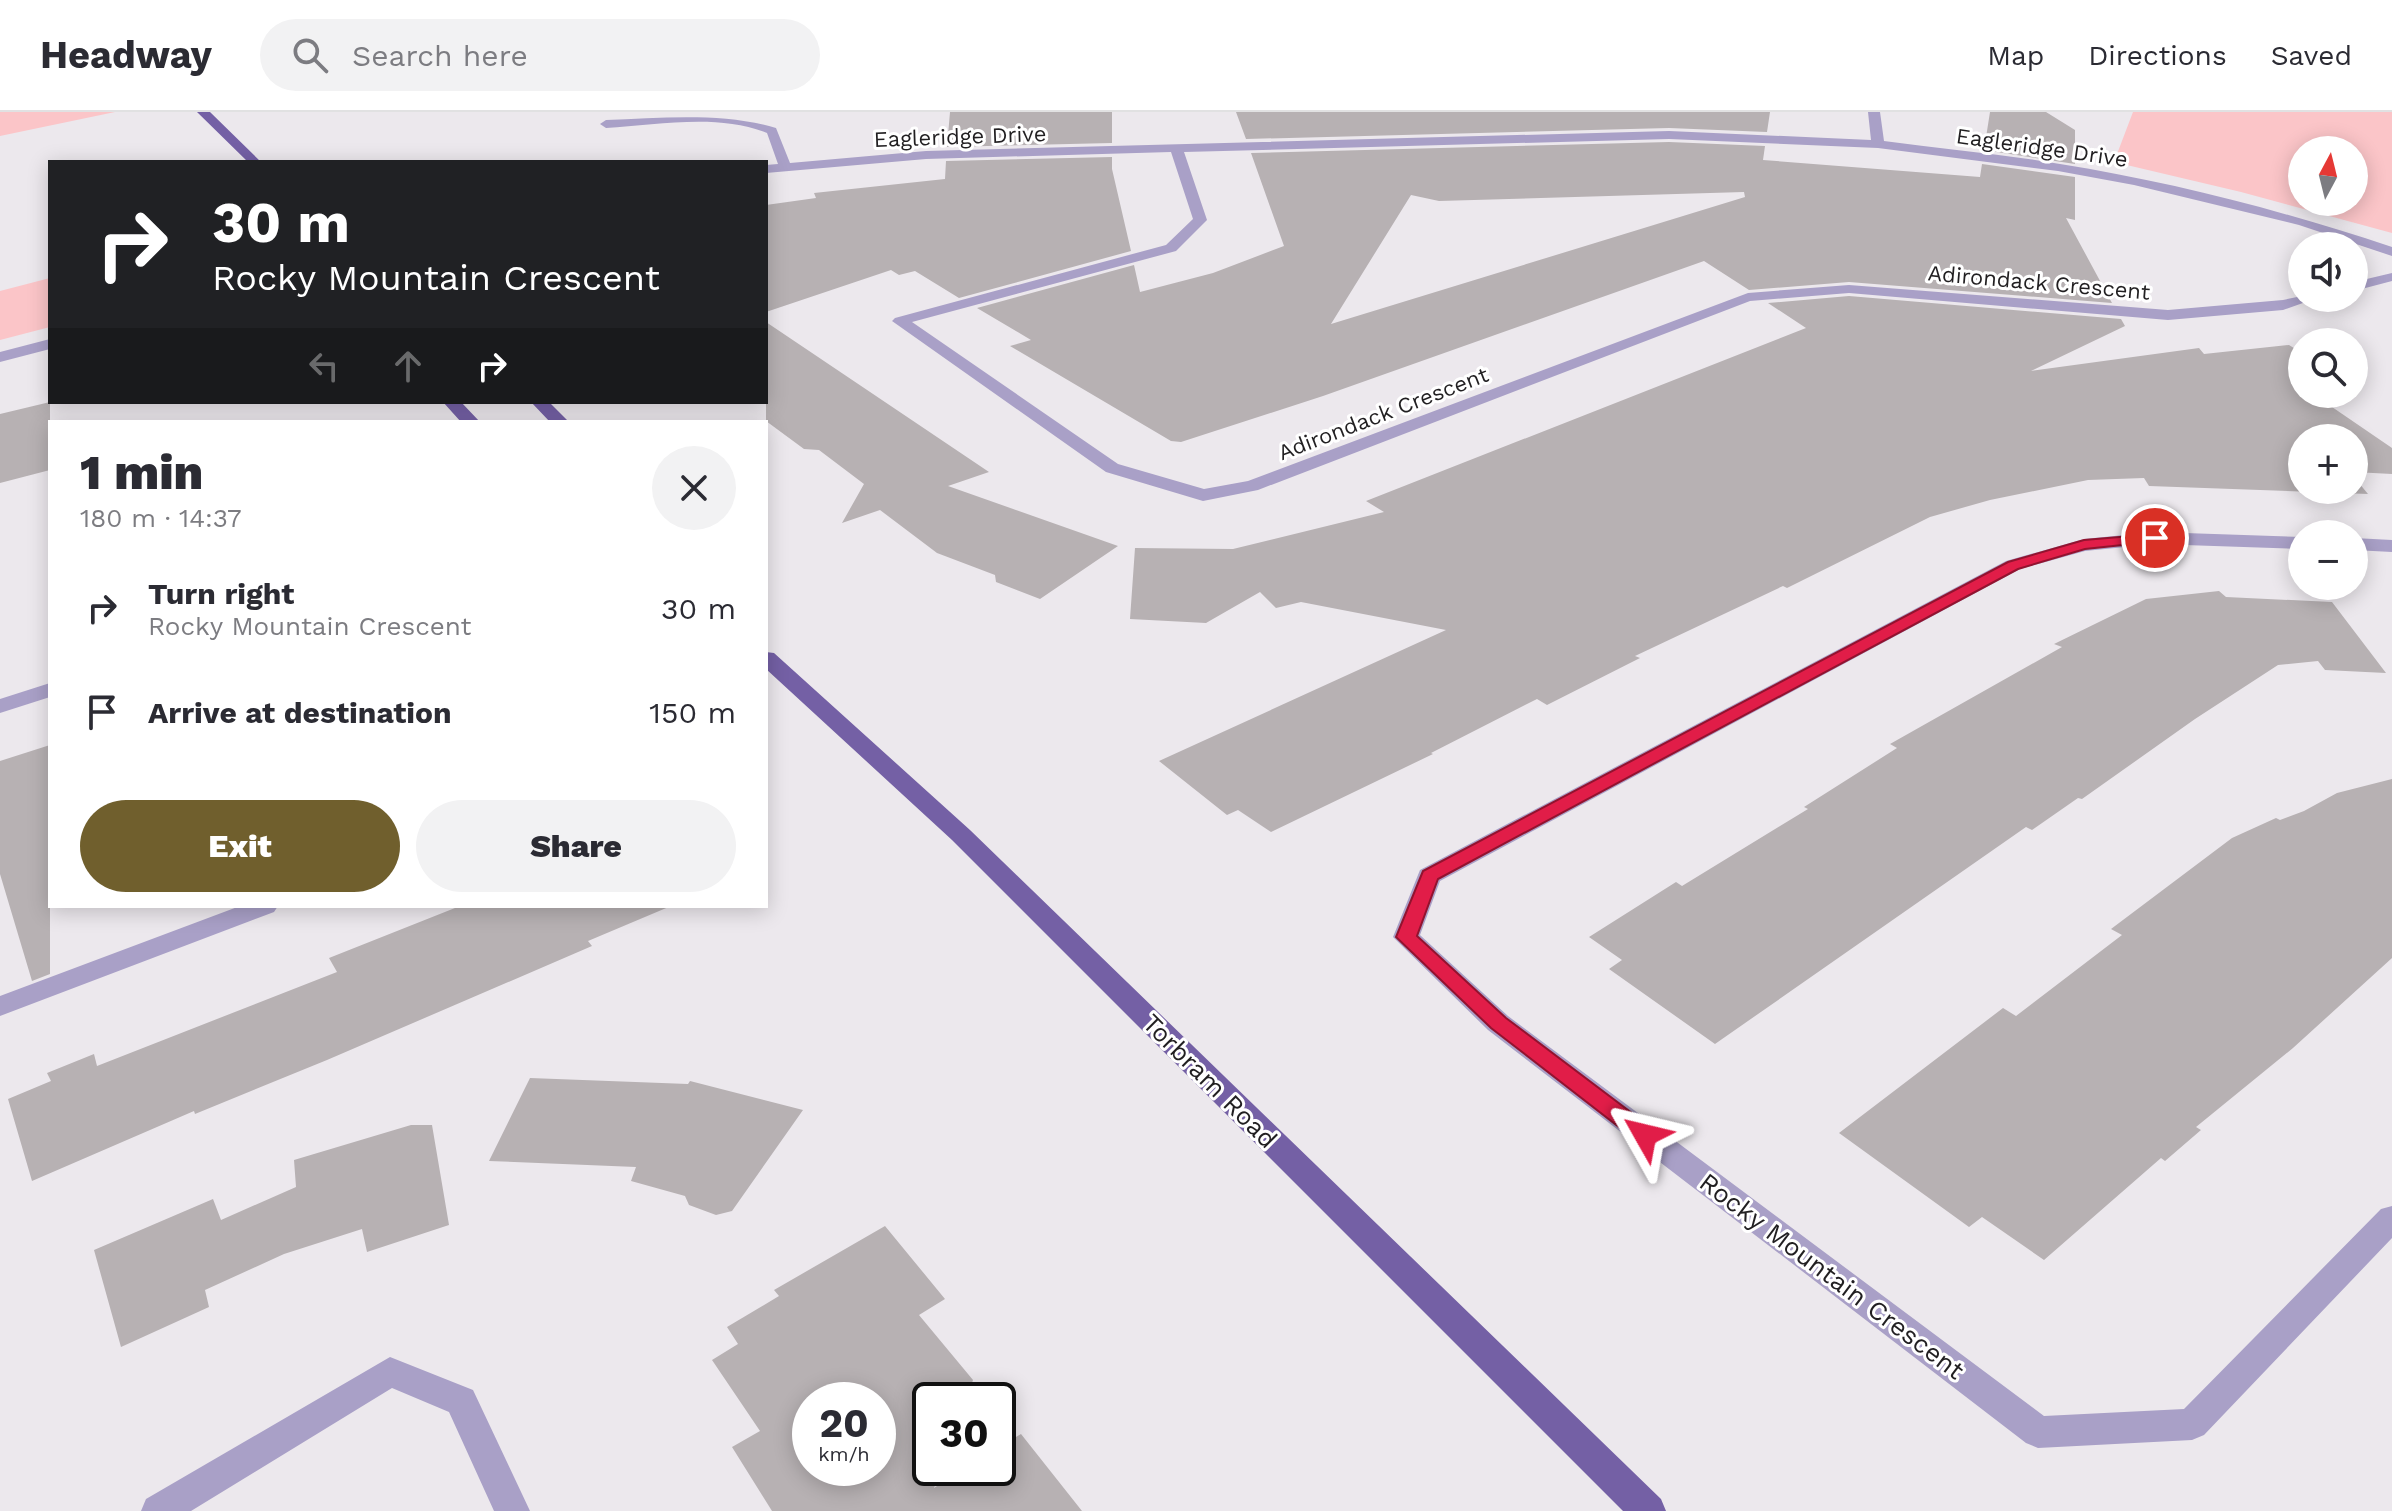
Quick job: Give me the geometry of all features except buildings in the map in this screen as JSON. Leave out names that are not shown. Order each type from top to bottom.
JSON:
[{"type":"main road","points":[[203,112],[253,160]]},
{"type":"main road","points":[[453,404],[469,420]]},
{"type":"main road","points":[[541,404],[558,420]]},
{"type":"main road","name":"Torbram Road","points":[[768,660],[961,835],[1648,1511]]},
{"type":"street","points":[[1874,112],[1878,144]]},
{"type":"street","points":[[606,124],[724,120],[752,123],[772,131],[785,166]]},
{"type":"street","name":"Eagleridge Drive","points":[[768,169],[926,155],[1669,135],[1878,144],[2058,167],[2153,185],[2304,222],[2392,252]]},
{"type":"street","name":"Adirondack Crescent","points":[[1177,150],[1200,220],[1171,248],[900,321],[1112,468],[1203,495],[1252,486],[1748,297],[1849,289],[2168,315],[2288,304]]},
{"type":"street","points":[[2368,283],[2392,277]]},
{"type":"street","points":[[0,357],[48,345]]},
{"type":"street","name":"Rocky Mountain Crescent","points":[[2288,543],[2155,538],[2084,545],[2013,565],[1429,876],[1406,937],[1498,1023],[2038,1432],[2192,1424],[2392,1218]]},
{"type":"street","points":[[2368,545],[2392,546]]},
{"type":"street","points":[[0,706],[48,691]]},
{"type":"street","points":[[0,1006],[260,908]]},
{"type":"street","points":[[159,1511],[390,1372],[461,1401],[512,1511]]},
{"type":"shaded area","points":[[0,112],[115,112],[0,136]]},
{"type":"shaded area","points":[[2133,112],[2392,112],[2392,233],[2329,216],[2368,216],[2368,136],[2288,136],[2288,205],[2114,162]]},
{"type":"shaded area","points":[[48,279],[48,328],[0,340],[0,291]]},
{"type":"route","points":[[1645,1135],[1498,1023],[1406,937],[1429,876],[2013,565],[2084,545],[2155,538]]}]
